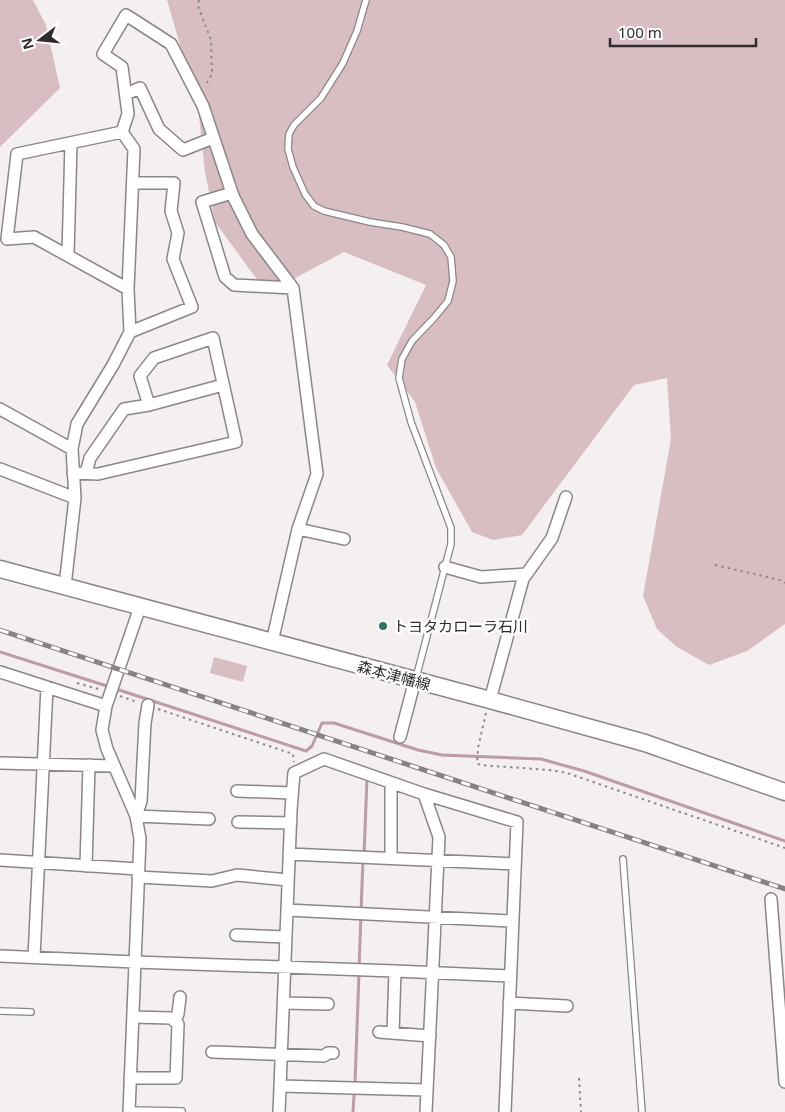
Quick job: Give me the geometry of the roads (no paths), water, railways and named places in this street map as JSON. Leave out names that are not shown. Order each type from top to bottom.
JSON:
[{"type":"main road","name":"森本津幡線","points":[[0,569],[490,700],[645,744],[785,792]]},
{"type":"street","points":[[122,132],[128,114],[122,67],[103,54],[126,15],[171,44],[199,98],[232,193],[252,234],[293,288],[316,474],[298,528],[272,642]]},
{"type":"street","points":[[126,94],[140,88],[159,129],[183,150],[214,138]]},
{"type":"street","points":[[122,132],[17,154],[7,239],[34,237],[128,289]]},
{"type":"street","points":[[65,586],[75,498],[72,449],[77,424],[114,365],[130,332],[128,289],[134,149],[122,132]]},
{"type":"street","points":[[68,255],[71,143]]},
{"type":"street","points":[[130,332],[192,307],[173,260],[178,233],[171,211],[174,183],[133,183]]},
{"type":"street","points":[[232,193],[202,202],[225,277],[234,285],[293,288]]},
{"type":"street","points":[[73,473],[98,474],[236,442],[213,338],[154,358],[140,376],[149,405]]},
{"type":"street","points":[[86,473],[90,458],[124,409],[149,405],[223,385]]},
{"type":"street","points":[[0,409],[72,449]]},
{"type":"street","points":[[0,469],[75,498]]},
{"type":"street","points":[[490,700],[523,579],[552,538],[566,497]]},
{"type":"street","points":[[298,528],[344,539]]},
{"type":"street","points":[[445,567],[481,577],[526,574]]},
{"type":"street","points":[[129,1111],[140,839],[136,816],[113,766],[102,730],[106,706],[140,607]]},
{"type":"street","points":[[0,672],[106,706]]},
{"type":"street","points":[[400,736],[415,680]]},
{"type":"street","points":[[34,957],[47,687]]},
{"type":"street","points":[[136,816],[141,802],[145,723],[148,705]]},
{"type":"street","points":[[279,1112],[290,822],[294,773],[324,759],[424,794],[516,822],[505,1112]]},
{"type":"street","points":[[0,763],[113,766]]},
{"type":"street","points":[[86,866],[89,765]]},
{"type":"street","points":[[391,783],[391,858]]},
{"type":"street","points":[[238,791],[292,793]]},
{"type":"street","points":[[424,794],[439,837],[426,1112]]},
{"type":"street","points":[[136,816],[209,819]]},
{"type":"street","points":[[238,822],[290,822]]},
{"type":"street","points":[[289,854],[515,864]]},
{"type":"street","points":[[0,860],[86,866],[212,880],[237,875],[288,880]]},
{"type":"street","points":[[771,899],[785,1082]]},
{"type":"street","points":[[287,910],[512,921]]},
{"type":"street","points":[[236,934],[286,937]]},
{"type":"street","points":[[0,956],[510,976]]},
{"type":"street","points":[[393,1033],[395,971]]},
{"type":"street","points":[[175,1021],[178,1014],[180,997]]},
{"type":"street","points":[[284,1003],[328,1004]]},
{"type":"street","points":[[509,1003],[567,1006]]},
{"type":"street","points":[[130,1078],[176,1078],[178,1024],[171,1018],[133,1017]]},
{"type":"street","points":[[379,1032],[430,1036]]},
{"type":"street","points":[[212,1052],[324,1056],[328,1053],[333,1053]]},
{"type":"street","points":[[280,1086],[427,1090]]},
{"type":"lane","points":[[366,0],[357,31],[343,63],[321,98],[294,125],[289,134],[288,149],[293,167],[305,194],[314,206],[324,211],[430,234],[444,245],[451,257],[453,281],[448,301],[412,341],[402,359],[399,378],[411,422],[452,528],[451,544],[415,680]]},
{"type":"lane","points":[[623,859],[642,1112]]},
{"type":"lane","points":[[0,1011],[30,1012]]},
{"type":"lane","points":[[129,1111],[182,1111]]},
{"type":"waterway","points":[[0,652],[110,687]]},
{"type":"waterway","points":[[116,689],[306,751],[312,746],[322,723],[334,723],[418,750],[442,755],[541,759],[584,771],[785,841]]},
{"type":"waterway","points":[[364,855],[367,778]]},
{"type":"waterway","points":[[361,911],[363,860]]},
{"type":"waterway","points":[[359,967],[361,915]]},
{"type":"waterway","points":[[355,1083],[359,973]]},
{"type":"waterway","points":[[353,1112],[354,1095]]},
{"type":"railway","points":[[0,630],[785,889]]},
{"type":"place","name":"トヨタカローラ石川","points":[[383,626]]}]
